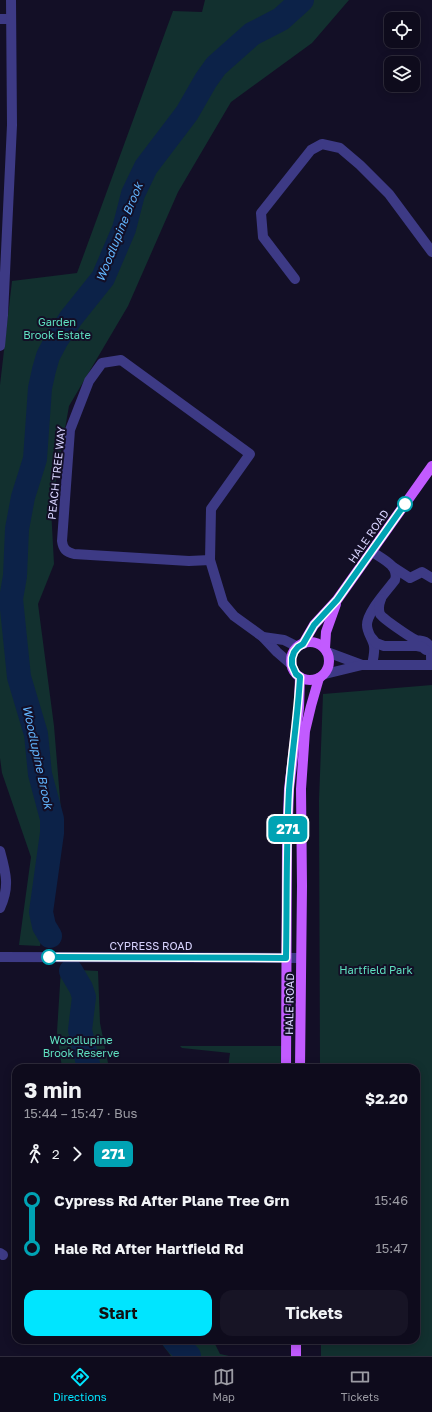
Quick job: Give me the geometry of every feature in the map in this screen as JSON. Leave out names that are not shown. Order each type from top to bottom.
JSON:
[{"type":"main road","name":"HALE ROAD","points":[[292,665],[292,658],[314,625],[337,600],[432,466]]},
{"type":"main road","name":"HALE ROAD","points":[[300,1064],[302,886],[301,790],[305,731],[310,706],[322,676],[328,668],[329,661],[326,650],[326,632],[337,600]]},
{"type":"main road","points":[[301,645],[314,643],[326,650]]},
{"type":"main road","points":[[292,665],[296,674],[306,680],[313,680],[322,676]]},
{"type":"main road","name":"HALE ROAD","points":[[286,1064],[287,846],[290,789],[299,708],[300,677]]},
{"type":"main road","points":[[296,1344],[296,1356]]},
{"type":"street","points":[[0,346],[3,315],[12,125],[11,0]]},
{"type":"street","points":[[0,19],[11,19]]},
{"type":"street","points":[[295,279],[263,237],[261,213],[311,150],[322,144],[340,148],[360,165],[389,194],[432,252]]},
{"type":"street","name":"PEACH TREE WAY","points":[[210,560],[189,561],[74,554],[66,551],[63,547],[62,541],[70,430],[89,381],[102,363],[121,360],[250,454],[211,509],[210,560],[223,603],[234,616],[263,637],[292,665]]},
{"type":"street","points":[[371,551],[410,578],[422,572],[432,578]]},
{"type":"street","points":[[367,665],[375,653],[372,638],[368,629],[368,620],[373,609],[395,580],[396,572],[393,567]]},
{"type":"street","points":[[322,676],[367,665],[431,662],[431,648],[425,642],[416,640],[384,618],[379,610],[381,599]]},
{"type":"street","name":"PEACH TREE WAY","points":[[263,637],[284,640],[301,645]]},
{"type":"street","points":[[372,638],[376,643],[384,646],[425,642]]},
{"type":"street","points":[[326,650],[367,665]]},
{"type":"street","points":[[0,851],[4,866],[7,889],[0,908]]},
{"type":"street","name":"CYPRESS ROAD","points":[[0,957],[301,958]]},
{"type":"green space","name":"Garden Brook Estate","points":[[205,0],[349,0],[312,43],[231,102],[178,192],[128,306],[69,406],[51,508],[54,564],[38,604],[54,726],[62,823],[55,878],[40,946],[19,945],[31,857],[2,773],[0,758],[0,385],[12,281],[77,273],[173,11],[202,12]]},
{"type":"green space","name":"Hartfield Park","points":[[432,685],[432,1356],[321,1356],[321,1344],[420,1344],[420,1064],[320,1064],[319,801],[323,694]]},
{"type":"green space","name":"Woodlupine Brook Reserve","points":[[61,969],[98,971],[100,1023],[108,1064],[61,1064],[57,1032]]},
{"type":"green space","points":[[180,1046],[286,1046],[286,1064],[229,1064],[230,1053],[182,1048]]},
{"type":"green space","points":[[162,1344],[215,1344],[220,1354],[229,1356],[171,1356]]},
{"type":"waterway","name":"Woodlupine Brook","points":[[50,936],[44,926],[41,912],[52,833],[52,819],[40,774],[36,734],[19,677],[11,599],[15,576],[17,529],[23,497],[35,459],[40,388],[44,370],[48,356],[57,339],[71,318],[103,278],[124,229],[133,194],[146,167],[187,113],[206,80],[216,66],[252,34],[281,19],[302,0]]},
{"type":"waterway","name":"Woodlupine Brook","points":[[71,971],[81,988],[84,997],[80,1030],[88,1064]]},
{"type":"waterway","name":"Woodlupine Brook","points":[[178,1344],[189,1356]]},
{"type":"bus line","name":"271","points":[[49,957],[286,958],[287,846],[290,789],[299,708],[300,677],[294,670],[292,658],[294,652],[303,644],[314,625],[337,600],[405,504]]}]
